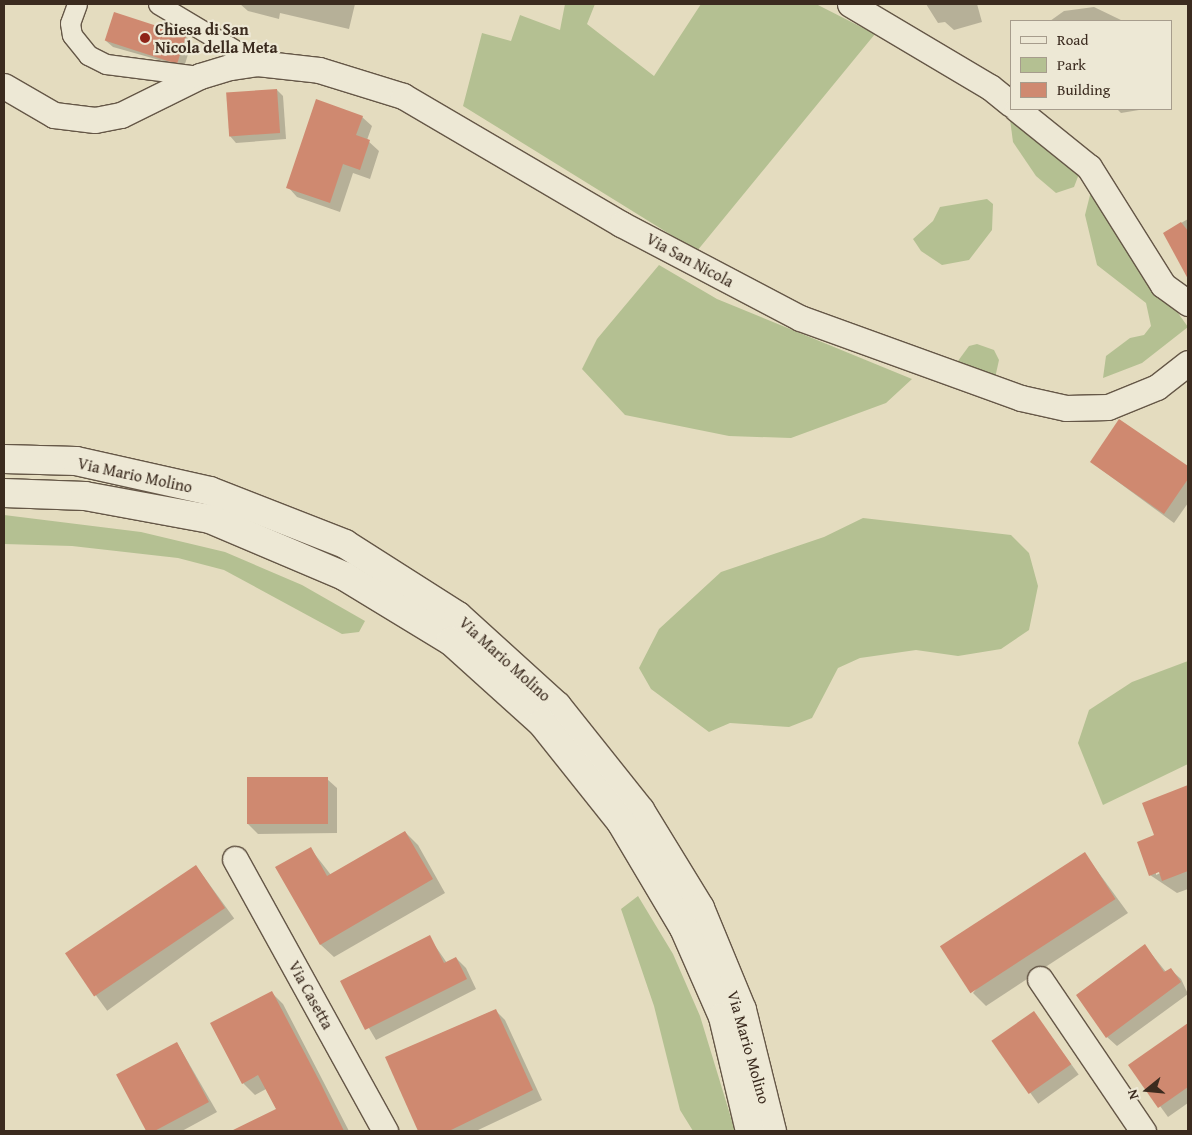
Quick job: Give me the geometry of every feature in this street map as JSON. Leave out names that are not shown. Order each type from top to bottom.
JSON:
[{"type":"main road","name":"Via Mario Molino","points":[[4,459],[76,461],[210,491],[345,544],[458,616],[558,706],[640,810],[700,908],[742,1010],[772,1131]]},
{"type":"main road","name":"Via Mario Molino","points":[[4,493],[85,496],[210,519],[344,576],[451,641],[542,724],[621,822],[684,928],[723,1017],[750,1131]]},
{"type":"street","points":[[77,4],[70,22],[72,35],[88,55],[106,64],[200,76]]},
{"type":"street","points":[[158,4],[257,63]]},
{"type":"street","points":[[850,4],[990,86],[1010,103]]},
{"type":"street","name":"Via San Nicola","points":[[4,86],[54,115],[95,120],[140,107],[200,76],[257,63],[319,70],[403,96],[621,224],[800,318],[1021,398],[1066,408],[1108,407],[1157,387],[1188,363]]},
{"type":"street","points":[[1018,110],[1088,167],[1164,285],[1188,303]]},
{"type":"street","name":"Via Casetta","points":[[235,859],[385,1131]]},
{"type":"street","points":[[1040,978],[1143,1131]]},
{"type":"green space","points":[[565,4],[595,4],[587,24],[654,76],[701,4],[816,4],[875,34],[697,251],[463,106],[482,33],[511,41],[520,15],[560,30]]},
{"type":"green space","points":[[1009,112],[1079,174],[1074,187],[1056,193],[1036,176],[1013,142]]},
{"type":"green space","points":[[1091,191],[1188,327],[1142,363],[1103,378],[1106,356],[1130,338],[1144,335],[1151,326],[1146,303],[1097,265],[1085,215]]},
{"type":"green space","points":[[987,199],[993,204],[992,230],[969,260],[942,265],[921,251],[913,239],[933,221],[940,207]]},
{"type":"green space","points":[[659,265],[717,299],[912,379],[886,403],[791,438],[729,436],[625,415],[582,369],[597,339]]},
{"type":"green space","points":[[977,344],[994,350],[999,360],[995,378],[955,365],[969,346]]},
{"type":"green space","points":[[4,515],[141,532],[225,552],[302,585],[365,621],[359,632],[342,634],[224,570],[178,558],[72,546],[4,544]]},
{"type":"green space","points":[[863,518],[1011,535],[1029,553],[1038,586],[1029,630],[1001,649],[958,656],[916,650],[860,658],[838,668],[812,718],[789,727],[730,723],[709,732],[651,689],[639,668],[659,629],[721,572],[824,537]]},
{"type":"green space","points":[[1188,661],[1188,764],[1103,805],[1078,743],[1089,710],[1132,682]]},
{"type":"green space","points":[[638,896],[673,954],[700,1016],[735,1131],[693,1131],[680,1110],[654,1006],[621,909]]},
{"type":"building","name":"Chiesa di San Nicola della Meta","points":[[114,12],[186,35],[177,64],[105,41]]},
{"type":"building","points":[[277,89],[280,133],[229,136],[226,93]]},
{"type":"building","points":[[316,99],[363,116],[356,135],[370,140],[360,170],[343,164],[330,203],[286,188]]},
{"type":"building","points":[[1181,222],[1188,231],[1188,279],[1163,233]]},
{"type":"building","points":[[1119,419],[1188,466],[1188,479],[1164,514],[1090,462]]},
{"type":"building","points":[[247,777],[328,777],[328,824],[247,824]]},
{"type":"building","points":[[1188,785],[1188,871],[1162,881],[1159,872],[1149,876],[1137,842],[1154,835],[1142,803]]},
{"type":"building","points":[[405,831],[433,879],[320,945],[275,867],[311,847],[327,876]]},
{"type":"building","points":[[1085,852],[1115,899],[970,993],[940,946]]},
{"type":"building","points":[[196,865],[225,908],[94,996],[65,953]]},
{"type":"building","points":[[430,935],[444,963],[456,957],[467,979],[365,1030],[340,981]]},
{"type":"building","points":[[1145,944],[1164,972],[1171,968],[1181,982],[1106,1038],[1076,995]]},
{"type":"building","points":[[272,991],[344,1131],[231,1131],[276,1109],[258,1075],[242,1084],[210,1023]]},
{"type":"building","points":[[496,1009],[533,1090],[449,1131],[418,1131],[385,1057]]},
{"type":"building","points":[[1034,1011],[1071,1064],[1029,1094],[991,1041]]},
{"type":"building","points":[[1188,1023],[1188,1087],[1158,1108],[1128,1065]]},
{"type":"building","points":[[177,1042],[209,1102],[154,1131],[146,1131],[116,1074]]},
{"type":"place","name":"Chiesa di San Nicola della Meta","points":[[145,38]]}]
